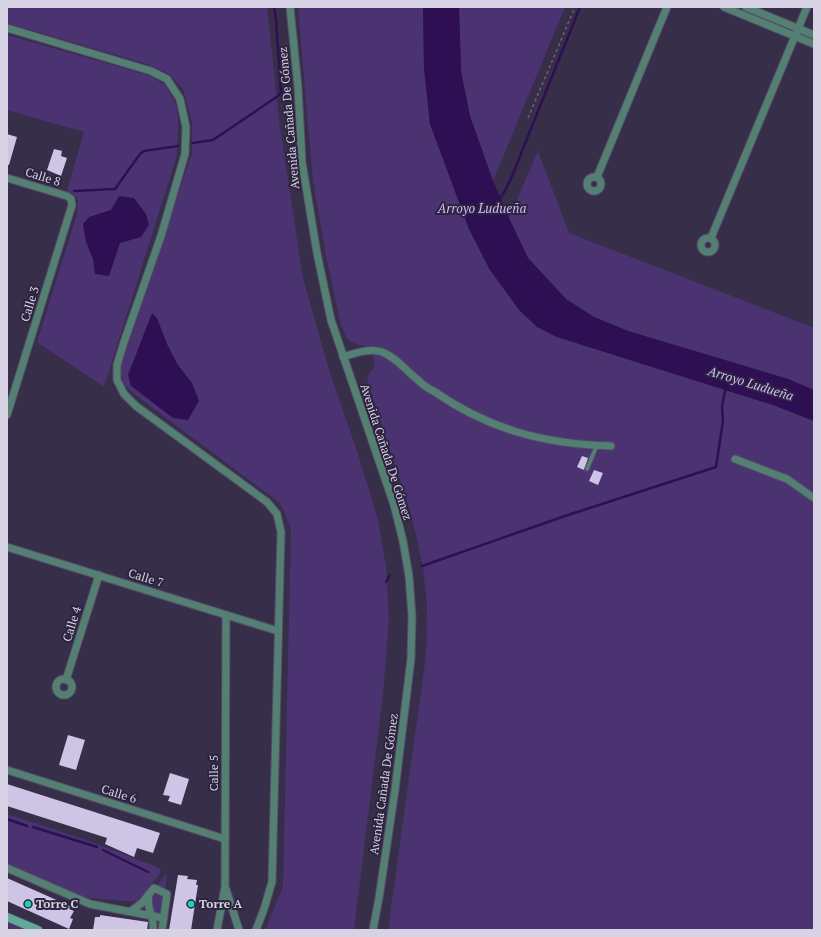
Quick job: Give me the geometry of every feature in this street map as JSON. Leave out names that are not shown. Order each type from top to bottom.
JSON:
[{"type":"main road","points":[[7,917],[38,930]]},
{"type":"street","name":"Avenida Cañada De Gómez","points":[[290,7],[298,87],[302,162],[316,253],[331,320],[394,505],[403,541],[412,616],[411,659],[405,715],[379,898],[373,930]]},
{"type":"street","points":[[597,178],[667,7]]},
{"type":"street","points":[[724,7],[814,44]]},
{"type":"street","points":[[746,7],[814,35]]},
{"type":"street","points":[[712,238],[807,7]]},
{"type":"street","points":[[7,28],[151,71],[167,79],[180,99],[186,127],[185,154],[161,236],[117,365],[117,380],[124,394],[136,406],[267,502],[276,514],[281,532],[272,882],[256,930]]},
{"type":"street","name":"Calle 8","points":[[7,178],[62,194],[72,199]]},
{"type":"street","name":"Calle 3","points":[[7,415],[70,214],[72,199]]},
{"type":"street","points":[[343,357],[368,350],[382,352],[393,358],[418,381],[443,398],[496,425],[528,436],[559,442],[611,446]]},
{"type":"street","points":[[735,459],[787,479],[814,498]]},
{"type":"street","name":"Calle 7","points":[[7,547],[278,631]]},
{"type":"street","name":"Calle 4","points":[[66,680],[99,575]]},
{"type":"street","name":"Calle 5","points":[[217,930],[225,887],[226,615]]},
{"type":"street","name":"Calle 6","points":[[7,770],[224,838]]},
{"type":"street","points":[[7,868],[90,904],[163,918]]},
{"type":"street","points":[[225,887],[239,930]]},
{"type":"street","points":[[131,911],[142,903],[154,888],[167,894],[162,930]]},
{"type":"street","points":[[149,894],[148,904],[154,921],[153,930]]},
{"type":"lane","points":[[587,470],[597,445]]},
{"type":"path","points":[[528,118],[575,7]]},
{"type":"shaded area","points":[[7,7],[267,7],[280,128],[303,278],[329,370],[356,448],[377,516],[386,566],[389,619],[383,694],[354,930],[265,930],[283,887],[291,528],[280,503],[124,385],[120,368],[192,153],[192,122],[183,89],[169,74],[147,64],[7,23]]},
{"type":"shaded area","points":[[298,7],[423,7],[424,68],[430,124],[469,229],[490,270],[537,327],[557,337],[773,405],[814,421],[814,930],[388,930],[426,655],[427,604],[423,567],[410,511],[367,380],[369,373],[375,367],[371,346],[358,345],[347,339],[341,325],[325,251],[313,181]]},
{"type":"shaded area","points":[[459,7],[565,7],[493,181],[470,116],[461,71]]},
{"type":"shaded area","points":[[7,35],[151,76],[165,85],[176,104],[178,121],[177,155],[104,387],[37,342],[77,214],[78,199],[67,190],[84,132],[7,110]]},
{"type":"shaded area","points":[[538,151],[569,233],[814,328],[814,390],[788,379],[628,331],[594,317],[566,299],[528,258],[509,218]]},
{"type":"shaded area","points":[[7,814],[102,846],[161,870],[159,875],[137,902],[89,898],[82,896],[7,863]]},
{"type":"shaded area","points":[[166,874],[167,875],[165,891],[156,887]]},
{"type":"shaded area","points":[[157,892],[163,898],[161,912],[158,914],[153,912],[151,908],[151,893]]},
{"type":"shaded area","points":[[7,922],[25,930],[7,930]]},
{"type":"water","name":"Arroyo Ludueña","points":[[423,7],[459,7],[461,71],[470,116],[493,181],[528,258],[566,299],[594,317],[628,331],[788,379],[814,390],[814,421],[773,405],[557,337],[537,327],[519,310],[490,270],[469,229],[430,124],[424,68]]},
{"type":"water","points":[[119,196],[134,198],[146,214],[149,225],[141,237],[120,243],[109,276],[95,274],[93,259],[86,242],[83,224],[89,217],[111,210]]},
{"type":"water","points":[[152,313],[157,318],[167,344],[178,365],[192,383],[199,401],[188,420],[173,418],[131,386],[128,375]]},
{"type":"building","points":[[7,134],[17,137],[9,165],[7,165]]},
{"type":"building","points":[[54,149],[62,151],[61,156],[67,158],[61,176],[47,170]]},
{"type":"building","points":[[582,456],[588,458],[584,470],[577,467]]},
{"type":"building","points":[[594,470],[603,473],[598,485],[589,481]]},
{"type":"building","points":[[68,735],[85,740],[76,770],[59,765]]},
{"type":"building","points":[[170,773],[189,779],[181,805],[168,801],[170,796],[163,795]]},
{"type":"building","points":[[7,784],[160,833],[153,853],[137,848],[134,857],[105,844],[107,838],[7,806]]},
{"type":"building","name":"Torre A","points":[[178,875],[188,876],[187,879],[197,880],[196,885],[198,885],[191,930],[169,930]]},
{"type":"building","name":"Torre C","points":[[7,878],[70,906],[69,909],[74,911],[70,918],[73,919],[69,929],[7,901]]},
{"type":"building","points":[[100,915],[148,922],[147,930],[93,930],[95,917],[100,917]]},
{"type":"waterway","points":[[193,143],[213,140],[278,96],[281,92],[274,7]]},
{"type":"waterway","points":[[500,198],[514,173],[580,7]]},
{"type":"waterway","points":[[74,191],[115,189],[140,154],[144,151],[178,146]]},
{"type":"waterway","points":[[422,566],[565,516],[716,467],[723,421],[722,406],[726,387]]},
{"type":"waterway","points":[[386,582],[390,575]]},
{"type":"waterway","points":[[7,819],[27,826]]},
{"type":"waterway","points":[[33,827],[97,847]]},
{"type":"waterway","points":[[103,850],[148,872]]},
{"type":"place","name":"Torre C","points":[[28,904]]},
{"type":"place","name":"Torre A","points":[[191,904]]}]
